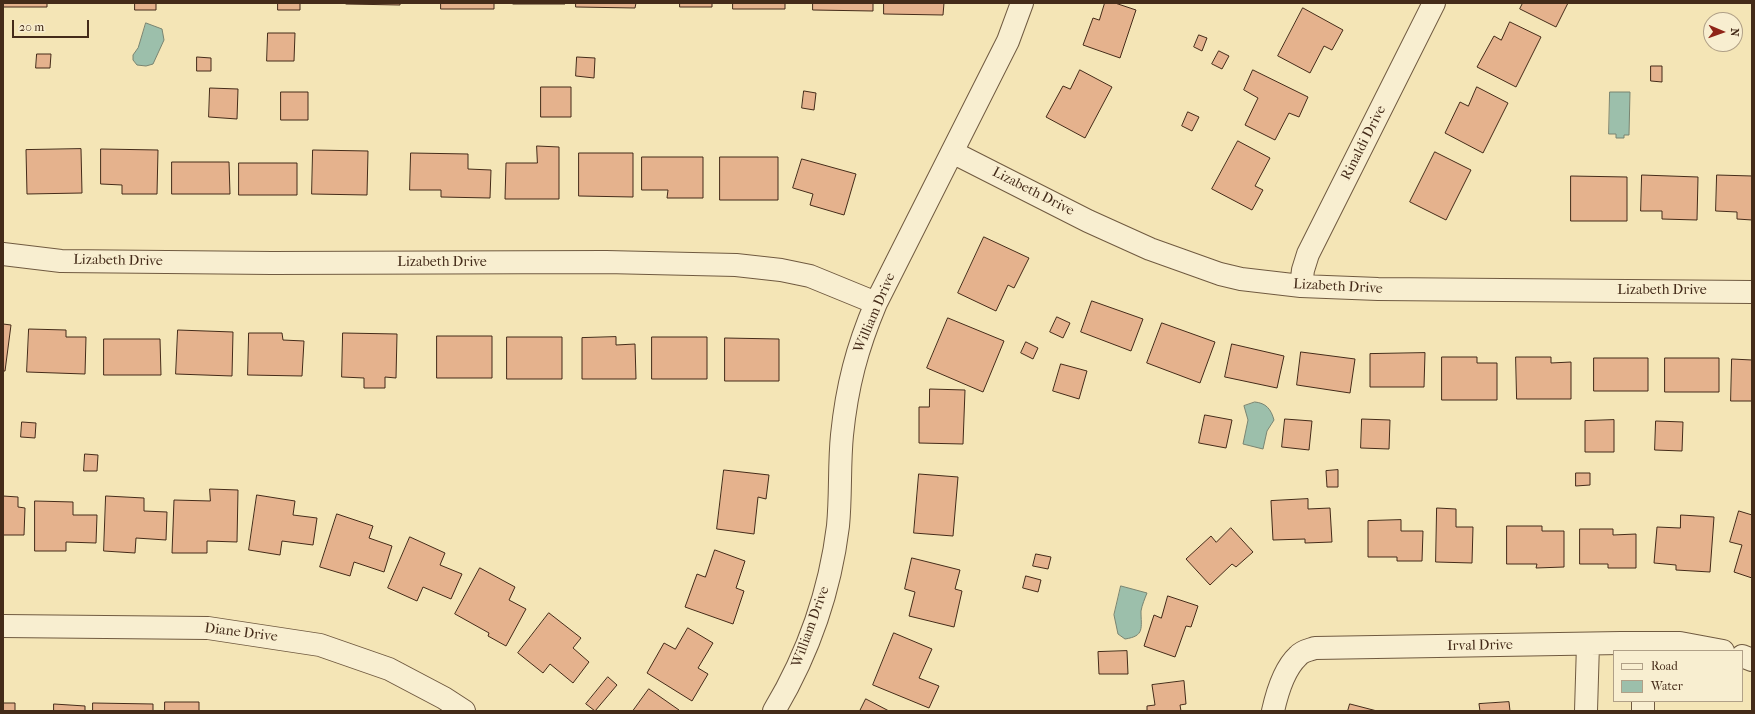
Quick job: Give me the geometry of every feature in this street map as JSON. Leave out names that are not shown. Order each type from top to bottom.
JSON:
[{"type":"street","name":"William Drive","points":[[774,711],[799,664],[816,622],[829,576],[838,525],[842,436],[854,362],[876,303],[1008,41],[1022,3]]},
{"type":"street","name":"Rinaldi Drive","points":[[1301,286],[1303,270],[1308,254],[1434,3]]},
{"type":"street","name":"Lizabeth Drive","points":[[952,152],[1088,221],[1150,249],[1220,274],[1241,279],[1301,286],[1378,290],[1752,292]]},
{"type":"street","name":"Lizabeth Drive","points":[[3,254],[61,261],[272,263],[606,262],[736,265],[781,270],[810,276],[876,303]]},
{"type":"street","name":"Diane Drive","points":[[3,626],[208,628],[320,645],[389,669],[444,698],[464,711]]},
{"type":"street","name":"Irval Drive","points":[[1273,711],[1283,679],[1291,664],[1298,655],[1315,648],[1588,644],[1645,647],[1680,643],[1718,650]]},
{"type":"street","points":[[1586,711],[1588,644]]},
{"type":"water","points":[[146,23],[162,29],[164,40],[153,64],[146,66],[137,65],[133,60],[133,55],[138,48]]},
{"type":"water","points":[[1610,92],[1630,92],[1629,135],[1624,135],[1624,138],[1616,138],[1616,134],[1609,134]]},
{"type":"water","points":[[1255,402],[1268,407],[1274,420],[1267,431],[1263,449],[1243,444],[1248,420],[1244,406]]},
{"type":"water","points":[[1121,586],[1147,593],[1141,611],[1141,627],[1139,633],[1136,636],[1125,639],[1118,634],[1114,615]]},
{"type":"building","points":[[3,3],[47,3],[47,7],[3,7]]},
{"type":"building","points":[[135,3],[156,3],[156,10],[135,10]]},
{"type":"building","points":[[278,3],[300,3],[300,10],[278,10]]},
{"type":"building","points":[[400,3],[400,5],[346,4]]},
{"type":"building","points":[[441,3],[494,3],[494,9],[441,9]]},
{"type":"building","points":[[565,3],[565,4],[513,4]]},
{"type":"building","points":[[576,3],[636,3],[635,8],[576,7]]},
{"type":"building","points":[[680,3],[712,3],[712,7],[680,7]]},
{"type":"building","points":[[733,3],[785,3],[785,9],[733,9]]},
{"type":"building","points":[[813,3],[873,3],[873,11],[813,10]]},
{"type":"building","points":[[884,3],[944,3],[943,15],[884,14]]},
{"type":"building","points":[[1105,3],[1115,3],[1136,10],[1120,58],[1083,45],[1093,18],[1099,20]]},
{"type":"building","points":[[1523,3],[1568,3],[1556,27],[1520,9]]},
{"type":"building","points":[[1303,8],[1343,30],[1332,50],[1324,46],[1310,73],[1278,56]]},
{"type":"building","points":[[1510,22],[1541,37],[1516,87],[1477,67],[1494,36],[1501,40]]},
{"type":"building","points":[[268,33],[295,33],[294,61],[267,61]]},
{"type":"building","points":[[1199,35],[1207,38],[1202,51],[1194,47]]},
{"type":"building","points":[[1219,51],[1229,56],[1222,69],[1212,64]]},
{"type":"building","points":[[37,54],[51,54],[50,68],[36,68]]},
{"type":"building","points":[[197,57],[211,58],[211,71],[197,71]]},
{"type":"building","points":[[577,57],[595,58],[594,78],[576,76]]},
{"type":"building","points":[[1651,66],[1662,66],[1662,82],[1651,81]]},
{"type":"building","points":[[1080,70],[1112,87],[1085,138],[1046,117],[1063,86],[1070,89]]},
{"type":"building","points":[[1253,70],[1308,97],[1299,117],[1289,113],[1275,140],[1245,125],[1258,98],[1244,90]]},
{"type":"building","points":[[541,87],[571,87],[571,117],[541,117]]},
{"type":"building","points":[[1477,87],[1508,103],[1483,153],[1445,133],[1460,102],[1468,106]]},
{"type":"building","points":[[210,88],[238,89],[237,119],[209,117]]},
{"type":"building","points":[[804,91],[816,93],[814,110],[802,108]]},
{"type":"building","points":[[281,92],[308,92],[308,120],[281,120]]},
{"type":"building","points":[[1188,112],[1199,117],[1192,131],[1182,126]]},
{"type":"building","points":[[1238,141],[1270,158],[1255,186],[1263,190],[1252,210],[1212,189]]},
{"type":"building","points":[[537,146],[559,147],[559,199],[505,199],[506,163],[537,163]]},
{"type":"building","points":[[81,149],[82,193],[27,194],[26,150]]},
{"type":"building","points":[[101,149],[158,150],[157,194],[122,194],[122,185],[101,184]]},
{"type":"building","points":[[313,150],[368,151],[367,195],[312,194]]},
{"type":"building","points":[[1435,152],[1471,170],[1446,220],[1410,202]]},
{"type":"building","points":[[411,153],[468,154],[468,169],[491,170],[490,198],[441,197],[441,190],[410,190]]},
{"type":"building","points":[[579,153],[633,153],[633,197],[579,196]]},
{"type":"building","points":[[642,157],[703,157],[703,198],[667,198],[668,190],[642,190]]},
{"type":"building","points":[[720,157],[778,157],[778,200],[720,200]]},
{"type":"building","points":[[802,159],[856,174],[844,215],[810,205],[813,194],[793,188]]},
{"type":"building","points":[[172,162],[229,162],[230,194],[172,194]]},
{"type":"building","points":[[239,163],[297,163],[297,195],[239,195]]},
{"type":"building","points":[[1642,175],[1698,177],[1697,220],[1662,219],[1662,211],[1641,211]]},
{"type":"building","points":[[1717,175],[1752,176],[1752,220],[1737,219],[1737,212],[1716,211]]},
{"type":"building","points":[[1571,176],[1627,177],[1627,221],[1571,221]]},
{"type":"building","points":[[984,237],[1029,258],[1014,288],[1008,285],[996,311],[958,293]]},
{"type":"building","points":[[1092,301],[1143,319],[1131,351],[1081,332]]},
{"type":"building","points":[[1057,317],[1070,323],[1063,338],[1050,332]]},
{"type":"building","points":[[948,318],[1004,341],[983,392],[927,368]]},
{"type":"building","points":[[1162,323],[1215,342],[1200,383],[1147,363]]},
{"type":"building","points":[[3,324],[11,325],[5,371],[3,371]]},
{"type":"building","points":[[29,329],[66,330],[66,337],[86,337],[85,374],[27,372]]},
{"type":"building","points":[[178,330],[233,332],[232,376],[176,374]]},
{"type":"building","points":[[249,333],[282,333],[283,340],[304,341],[302,376],[248,375]]},
{"type":"building","points":[[343,333],[397,334],[396,378],[385,377],[385,388],[364,388],[364,378],[342,377]]},
{"type":"building","points":[[437,336],[492,336],[492,378],[437,378]]},
{"type":"building","points":[[507,337],[562,337],[562,379],[507,379]]},
{"type":"building","points":[[616,337],[616,345],[635,344],[636,379],[582,379],[582,338]]},
{"type":"building","points":[[652,337],[707,337],[707,379],[652,379]]},
{"type":"building","points":[[725,338],[779,339],[779,381],[725,381]]},
{"type":"building","points":[[104,339],[160,339],[161,375],[104,375]]},
{"type":"building","points":[[1026,342],[1038,348],[1033,359],[1021,353]]},
{"type":"building","points":[[1232,344],[1284,356],[1277,388],[1225,377]]},
{"type":"building","points":[[1301,352],[1355,359],[1350,393],[1297,385]]},
{"type":"building","points":[[1425,353],[1424,387],[1370,387],[1370,354]]},
{"type":"building","points":[[1442,357],[1477,357],[1477,363],[1497,363],[1497,400],[1442,400]]},
{"type":"building","points":[[1516,357],[1551,357],[1551,363],[1571,362],[1571,399],[1517,399]]},
{"type":"building","points":[[1594,358],[1648,358],[1648,391],[1594,391]]},
{"type":"building","points":[[1665,358],[1719,358],[1719,392],[1665,392]]},
{"type":"building","points":[[1732,359],[1752,360],[1752,401],[1731,401]]},
{"type":"building","points":[[1061,364],[1087,371],[1079,399],[1053,391]]},
{"type":"building","points":[[930,389],[965,390],[963,444],[919,443],[919,407],[929,407]]},
{"type":"building","points":[[1205,415],[1232,420],[1226,448],[1199,443]]},
{"type":"building","points":[[1285,419],[1312,421],[1309,450],[1282,447]]},
{"type":"building","points":[[1362,419],[1390,420],[1389,449],[1361,448]]},
{"type":"building","points":[[1614,420],[1614,452],[1585,452],[1585,421]]},
{"type":"building","points":[[1656,421],[1683,422],[1682,451],[1655,450]]},
{"type":"building","points":[[22,422],[36,423],[35,438],[21,437]]},
{"type":"building","points":[[85,454],[98,455],[97,471],[84,471]]},
{"type":"building","points":[[724,470],[769,475],[766,499],[758,497],[754,534],[717,529]]},
{"type":"building","points":[[1338,470],[1338,487],[1327,487],[1326,471]]},
{"type":"building","points":[[1576,473],[1590,473],[1590,485],[1576,486]]},
{"type":"building","points":[[919,474],[958,477],[953,536],[914,533]]},
{"type":"building","points":[[210,489],[238,490],[237,542],[207,541],[207,553],[172,553],[174,500],[210,501]]},
{"type":"building","points":[[257,495],[295,501],[293,515],[317,518],[313,545],[282,541],[280,555],[249,550]]},
{"type":"building","points":[[3,496],[18,497],[18,507],[25,508],[24,535],[3,535]]},
{"type":"building","points":[[106,496],[144,498],[144,511],[167,512],[166,540],[136,538],[135,553],[104,551]]},
{"type":"building","points":[[1308,499],[1308,509],[1330,508],[1332,542],[1305,543],[1305,539],[1273,540],[1271,501]]},
{"type":"building","points":[[35,501],[73,502],[73,515],[97,515],[96,543],[66,542],[66,551],[35,551]]},
{"type":"building","points":[[1437,508],[1456,509],[1456,527],[1473,527],[1472,563],[1436,562]]},
{"type":"building","points":[[1739,511],[1752,515],[1752,578],[1734,572],[1742,545],[1730,542]]},
{"type":"building","points":[[337,514],[373,526],[369,538],[392,546],[384,572],[354,562],[350,576],[320,567]]},
{"type":"building","points":[[1681,515],[1714,517],[1710,572],[1676,570],[1676,565],[1654,563],[1657,527],[1680,528]]},
{"type":"building","points":[[1401,520],[1401,531],[1423,531],[1422,561],[1397,561],[1397,557],[1368,557],[1368,521]]},
{"type":"building","points":[[1507,526],[1542,526],[1542,531],[1564,531],[1564,567],[1536,568],[1537,564],[1507,564]]},
{"type":"building","points":[[1231,528],[1253,552],[1236,567],[1232,564],[1210,585],[1186,559],[1211,536],[1216,542]]},
{"type":"building","points":[[1580,529],[1613,529],[1613,535],[1636,534],[1636,568],[1608,568],[1608,564],[1580,564]]},
{"type":"building","points":[[410,537],[445,553],[440,565],[462,574],[451,599],[423,587],[417,601],[388,588]]},
{"type":"building","points":[[715,550],[745,561],[736,588],[744,591],[733,624],[685,607],[697,574],[705,577]]},
{"type":"building","points":[[1036,554],[1051,557],[1048,569],[1033,566]]},
{"type":"building","points":[[912,558],[960,570],[955,589],[962,591],[954,627],[909,616],[915,592],[905,589]]},
{"type":"building","points":[[480,568],[515,587],[509,600],[526,609],[506,646],[488,636],[489,633],[455,614]]},
{"type":"building","points":[[1026,576],[1041,580],[1038,592],[1023,588]]},
{"type":"building","points":[[1168,596],[1198,606],[1191,627],[1186,626],[1175,657],[1144,646],[1154,615],[1161,618]]},
{"type":"building","points":[[549,613],[581,638],[573,648],[589,662],[573,683],[550,664],[543,673],[518,653]]},
{"type":"building","points":[[688,628],[713,643],[698,668],[708,674],[692,701],[647,673],[664,643],[675,649]]},
{"type":"building","points":[[894,633],[932,649],[919,678],[939,686],[929,708],[873,685]]},
{"type":"building","points":[[1127,651],[1128,674],[1099,674],[1098,652]]},
{"type":"building","points":[[608,677],[617,685],[595,711],[586,704]]},
{"type":"building","points":[[1184,681],[1186,704],[1180,705],[1181,711],[1147,711],[1147,706],[1155,705],[1152,685]]},
{"type":"building","points":[[649,689],[679,710],[633,711]]},
{"type":"building","points":[[866,699],[889,711],[860,711]]},
{"type":"building","points":[[165,702],[199,702],[199,711],[165,711]]},
{"type":"building","points":[[1509,702],[1510,711],[1480,711],[1479,704]]},
{"type":"building","points":[[3,703],[15,703],[15,711],[3,711]]},
{"type":"building","points":[[93,703],[153,704],[153,711],[93,711]]},
{"type":"building","points":[[54,704],[85,706],[85,711],[54,711]]},
{"type":"building","points":[[1350,704],[1377,711],[1348,711]]}]
